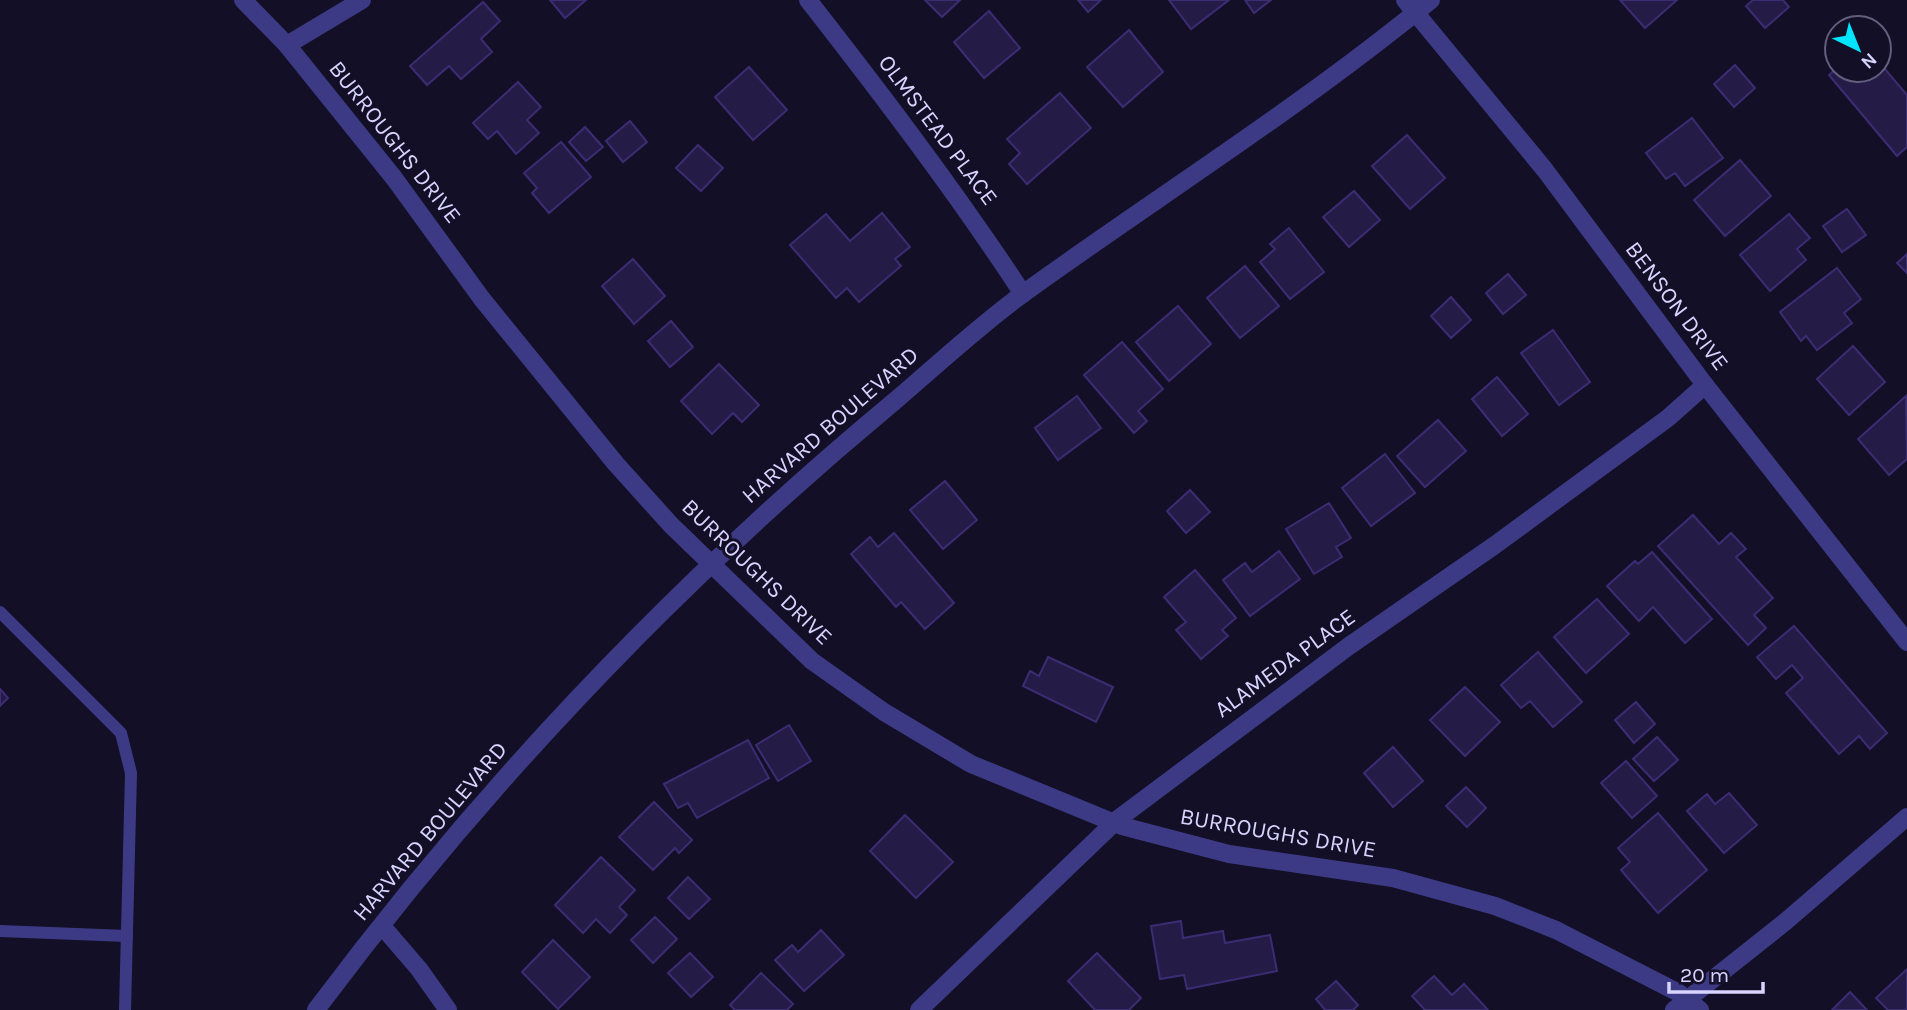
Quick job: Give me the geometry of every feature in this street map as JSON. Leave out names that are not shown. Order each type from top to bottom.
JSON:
[{"type":"street","name":"BURROUGHS DRIVE","points":[[243,0],[287,45],[394,178],[482,299],[616,464],[711,565],[812,661],[884,712],[971,764],[1113,823],[1229,854],[1393,878],[1495,906],[1556,930],[1687,1007]]},
{"type":"street","points":[[287,45],[362,0]]},
{"type":"street","name":"OLMSTEAD PLACE","points":[[808,0],[890,104],[971,215],[1023,294]]},
{"type":"street","name":"HARVARD BOULEVARD","points":[[316,1010],[432,860],[534,745],[711,565],[819,463],[1023,294],[1373,49],[1410,6],[1432,0]]},
{"type":"street","name":"BENSON DRIVE","points":[[1410,6],[1545,170],[1705,385],[1907,642]]},
{"type":"street","name":"ALAMEDA PLACE","points":[[919,1010],[1113,823],[1349,646],[1495,545],[1657,426],[1705,385]]},
{"type":"street","points":[[1687,1007],[1907,817]]},
{"type":"street","points":[[382,926],[448,1010]]},
{"type":"lane","points":[[0,612],[121,733],[131,773],[125,1010]]},
{"type":"lane","points":[[0,931],[127,936]]},
{"type":"building","points":[[550,0],[586,0],[565,18]]},
{"type":"building","points":[[925,0],[960,0],[942,17]]},
{"type":"building","points":[[1078,0],[1101,0],[1088,12]]},
{"type":"building","points":[[1169,0],[1229,0],[1191,29]]},
{"type":"building","points":[[1245,0],[1271,0],[1254,13]]},
{"type":"building","points":[[1620,0],[1677,0],[1645,28]]},
{"type":"building","points":[[1753,0],[1783,0],[1789,7],[1765,28],[1746,6]]},
{"type":"building","points":[[483,2],[500,21],[481,39],[492,52],[461,79],[449,66],[427,85],[410,66]]},
{"type":"building","points":[[989,11],[1020,48],[984,78],[954,42]]},
{"type":"building","points":[[1129,30],[1163,72],[1123,107],[1087,67]]},
{"type":"building","points":[[1735,65],[1755,88],[1734,107],[1714,84]]},
{"type":"building","points":[[749,67],[787,110],[753,140],[715,97]]},
{"type":"building","points":[[1893,78],[1907,95],[1907,147],[1897,156],[1837,84],[1893,84]]},
{"type":"building","points":[[518,82],[541,107],[527,120],[539,133],[516,154],[497,131],[488,139],[473,123]]},
{"type":"building","points":[[1060,93],[1091,128],[1027,184],[1009,164],[1020,153],[1007,139]]},
{"type":"building","points":[[1692,118],[1723,158],[1685,186],[1675,173],[1666,179],[1646,153]]},
{"type":"building","points":[[630,121],[647,142],[623,162],[606,141]]},
{"type":"building","points":[[585,127],[603,147],[586,161],[569,142]]},
{"type":"building","points":[[1407,135],[1445,178],[1410,209],[1372,166]]},
{"type":"building","points":[[561,142],[591,177],[549,213],[532,193],[537,188],[524,173]]},
{"type":"building","points":[[698,145],[723,168],[701,191],[676,168]]},
{"type":"building","points":[[1740,160],[1771,196],[1725,236],[1694,200]]},
{"type":"building","points":[[1354,191],[1380,220],[1349,247],[1323,217]]},
{"type":"building","points":[[1847,209],[1866,235],[1842,252],[1823,226]]},
{"type":"building","points":[[882,213],[910,247],[895,259],[901,266],[859,302],[847,288],[836,298],[790,245],[826,214],[850,241]]},
{"type":"building","points":[[1789,214],[1810,238],[1797,249],[1806,260],[1770,291],[1740,255]]},
{"type":"building","points":[[1289,228],[1324,272],[1290,299],[1260,262],[1275,249],[1270,244]]},
{"type":"building","points":[[1907,254],[1907,273],[1897,263]]},
{"type":"building","points":[[633,259],[665,296],[634,324],[602,286]]},
{"type":"building","points":[[1245,266],[1279,306],[1240,338],[1207,298]]},
{"type":"building","points":[[1837,268],[1861,299],[1844,313],[1852,323],[1817,350],[1806,336],[1801,341],[1780,312]]},
{"type":"building","points":[[1508,274],[1526,295],[1503,314],[1486,293]]},
{"type":"building","points":[[1451,297],[1471,320],[1451,338],[1431,316]]},
{"type":"building","points":[[1178,306],[1211,344],[1169,381],[1136,342]]},
{"type":"building","points":[[671,321],[693,347],[670,367],[648,341]]},
{"type":"building","points":[[1553,330],[1590,382],[1559,405],[1521,353]]},
{"type":"building","points":[[1122,342],[1163,389],[1138,411],[1147,421],[1134,433],[1084,375]]},
{"type":"building","points":[[1853,346],[1885,382],[1849,415],[1817,379]]},
{"type":"building","points":[[719,364],[759,405],[742,422],[733,413],[712,434],[681,401]]},
{"type":"building","points":[[1497,377],[1528,414],[1502,436],[1472,399]]},
{"type":"building","points":[[1077,396],[1101,428],[1058,460],[1035,428]]},
{"type":"building","points":[[1906,396],[1907,459],[1889,475],[1858,439]]},
{"type":"building","points":[[1438,420],[1466,451],[1425,487],[1397,456]]},
{"type":"building","points":[[1385,454],[1415,493],[1371,526],[1342,488]]},
{"type":"building","points":[[945,481],[977,520],[943,549],[910,510]]},
{"type":"building","points":[[1190,490],[1210,512],[1186,533],[1167,511]]},
{"type":"building","points":[[1329,503],[1351,538],[1336,547],[1342,557],[1314,574],[1286,529]]},
{"type":"building","points":[[1693,515],[1719,544],[1731,533],[1746,549],[1736,557],[1773,598],[1754,615],[1766,628],[1748,645],[1658,546]]},
{"type":"building","points":[[894,533],[954,603],[925,629],[901,602],[896,607],[851,554],[870,537],[878,547]]},
{"type":"building","points":[[1279,551],[1300,579],[1250,616],[1223,580],[1245,563],[1252,572]]},
{"type":"building","points":[[1652,552],[1712,619],[1685,643],[1653,607],[1639,621],[1607,586],[1635,561],[1638,564]]},
{"type":"building","points":[[1195,570],[1236,618],[1222,630],[1228,636],[1201,659],[1176,630],[1186,622],[1164,597]]},
{"type":"building","points":[[1597,599],[1629,634],[1586,673],[1554,637]]},
{"type":"building","points":[[1794,626],[1887,733],[1870,749],[1859,736],[1839,754],[1786,693],[1803,678],[1792,665],[1776,679],[1757,657]]},
{"type":"building","points":[[1538,652],[1582,702],[1553,727],[1530,701],[1521,708],[1501,685]]},
{"type":"building","points":[[1048,657],[1113,687],[1096,722],[1023,686],[1030,671],[1039,676]]},
{"type":"building","points":[[1465,687],[1500,722],[1465,756],[1430,720]]},
{"type":"building","points":[[0,689],[8,698],[0,706]]},
{"type":"building","points":[[1636,702],[1655,724],[1634,743],[1615,720]]},
{"type":"building","points":[[789,725],[811,761],[778,781],[756,745]]},
{"type":"building","points":[[1657,737],[1678,760],[1654,781],[1633,759]]},
{"type":"building","points":[[748,740],[769,778],[697,818],[688,803],[678,808],[664,784]]},
{"type":"building","points":[[1393,747],[1423,781],[1393,807],[1364,773]]},
{"type":"building","points":[[1626,761],[1657,796],[1632,818],[1601,783]]},
{"type":"building","points":[[1466,787],[1486,808],[1467,827],[1446,806]]},
{"type":"building","points":[[1729,793],[1757,825],[1724,853],[1687,811],[1707,794],[1715,804]]},
{"type":"building","points":[[654,802],[692,840],[679,853],[675,848],[653,870],[619,837]]},
{"type":"building","points":[[1658,813],[1707,870],[1658,913],[1621,870],[1630,862],[1618,848]]},
{"type":"building","points":[[905,815],[953,862],[916,898],[870,851]]},
{"type":"building","points":[[601,857],[635,890],[619,907],[627,915],[610,933],[596,919],[583,933],[555,905]]},
{"type":"building","points":[[688,877],[710,899],[689,919],[668,898]]},
{"type":"building","points":[[655,917],[677,939],[653,963],[631,940]]},
{"type":"building","points":[[1181,921],[1183,938],[1223,931],[1225,943],[1270,935],[1277,971],[1187,989],[1184,975],[1160,979],[1151,926]]},
{"type":"building","points":[[821,930],[844,955],[804,991],[775,960],[792,945],[798,952]]},
{"type":"building","points":[[553,940],[590,977],[558,1009],[522,972]]},
{"type":"building","points":[[690,953],[713,977],[691,997],[668,973]]},
{"type":"building","points":[[1097,953],[1141,998],[1129,1010],[1095,1010],[1068,981]]},
{"type":"building","points":[[1907,969],[1907,1010],[1888,1010],[1876,998]]},
{"type":"building","points":[[761,973],[793,1004],[787,1010],[735,1010],[730,1005]]},
{"type":"building","points":[[1434,976],[1452,995],[1464,984],[1488,1010],[1425,1010],[1412,996]]},
{"type":"building","points":[[1336,981],[1358,1005],[1353,1010],[1325,1010],[1316,999]]},
{"type":"building","points":[[1850,992],[1867,1010],[1832,1010]]}]
